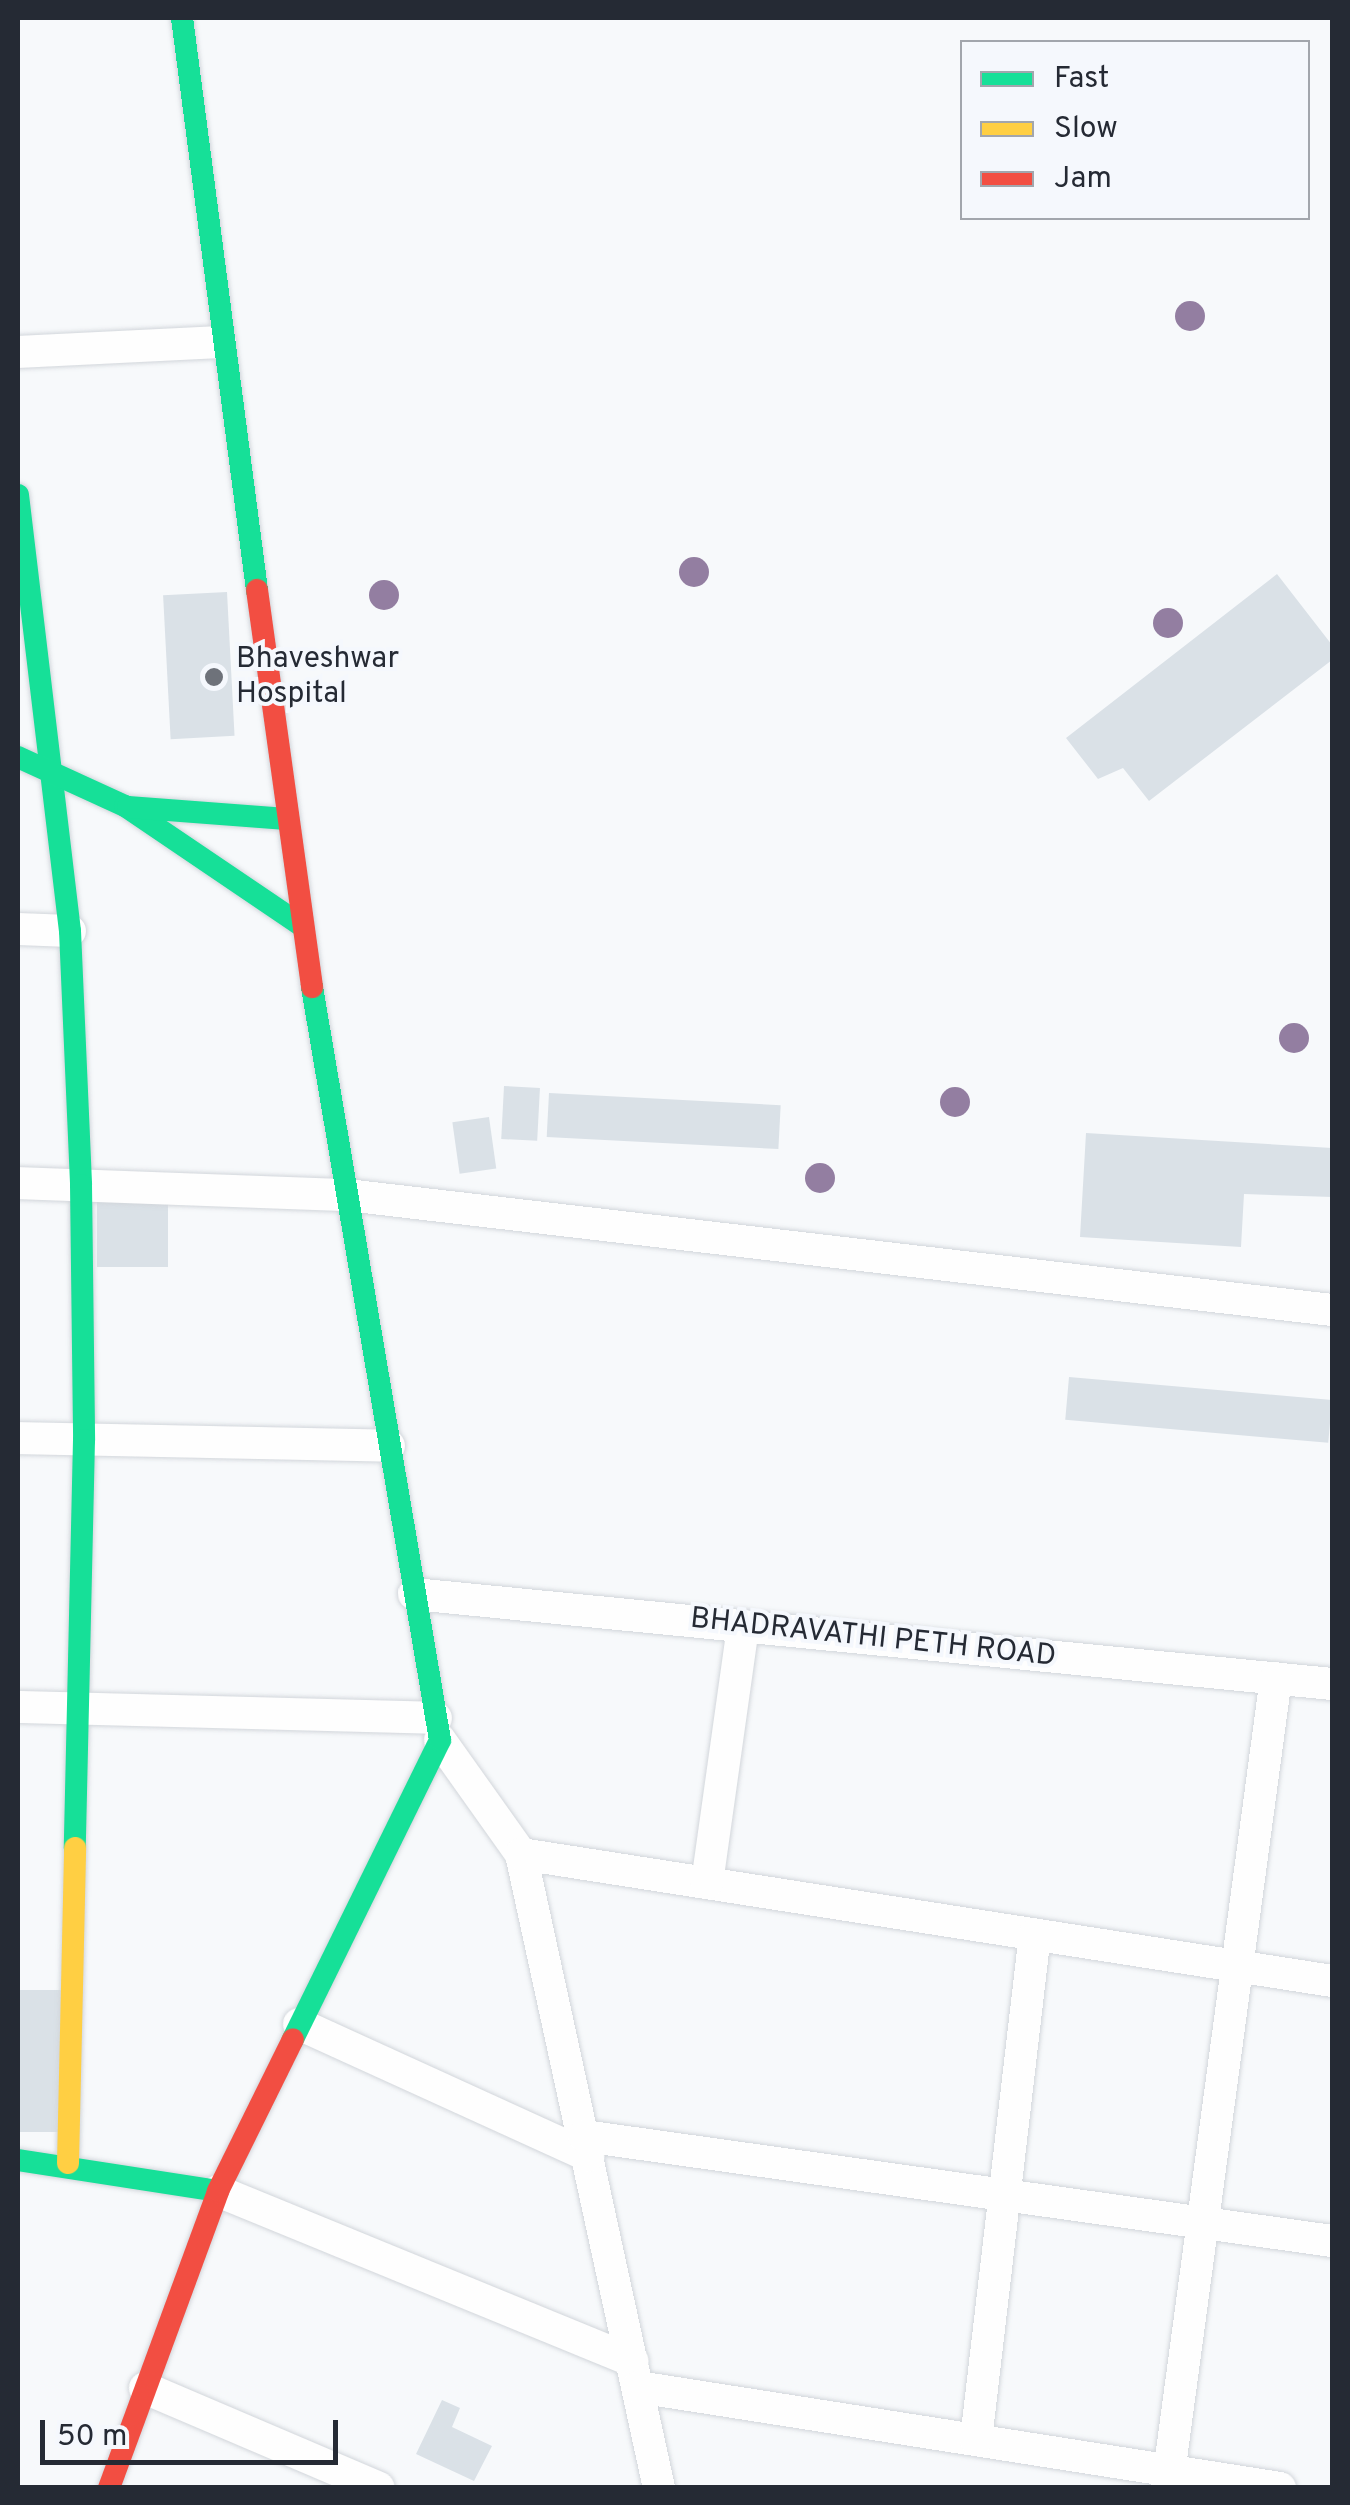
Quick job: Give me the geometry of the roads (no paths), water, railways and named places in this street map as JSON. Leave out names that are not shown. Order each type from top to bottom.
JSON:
[{"type":"street","points":[[182,18],[220,342],[302,925],[438,1729],[521,1854],[659,2488]]},
{"type":"street","points":[[18,352],[220,342]]},
{"type":"street","points":[[18,495],[70,931],[82,1185],[84,1440],[68,2163]]},
{"type":"street","points":[[18,757],[124,806],[302,925]]},
{"type":"street","points":[[124,806],[287,819]]},
{"type":"street","points":[[18,929],[70,931]]},
{"type":"street","points":[[18,1182],[347,1195],[1332,1310]]},
{"type":"street","points":[[18,1438],[390,1446]]},
{"type":"street","name":"BHADRAVATHI PETH ROAD","points":[[414,1594],[1332,1684]]},
{"type":"street","points":[[707,1883],[743,1626]]},
{"type":"street","points":[[1168,2479],[1276,1678]]},
{"type":"street","points":[[18,1707],[438,1729]]},
{"type":"street","points":[[109,2488],[218,2191],[438,1729]]},
{"type":"street","points":[[521,1854],[1332,1980]]},
{"type":"street","points":[[976,2440],[1034,1934]]},
{"type":"street","points":[[299,2024],[586,2146],[1005,2195],[1332,2241]]},
{"type":"street","points":[[18,2160],[68,2163],[218,2191],[635,2374],[1168,2479],[1280,2488]]},
{"type":"street","points":[[146,2388],[380,2488]]},
{"type":"place","name":"Bhaveshwar Hospital","points":[[214,677]]}]
